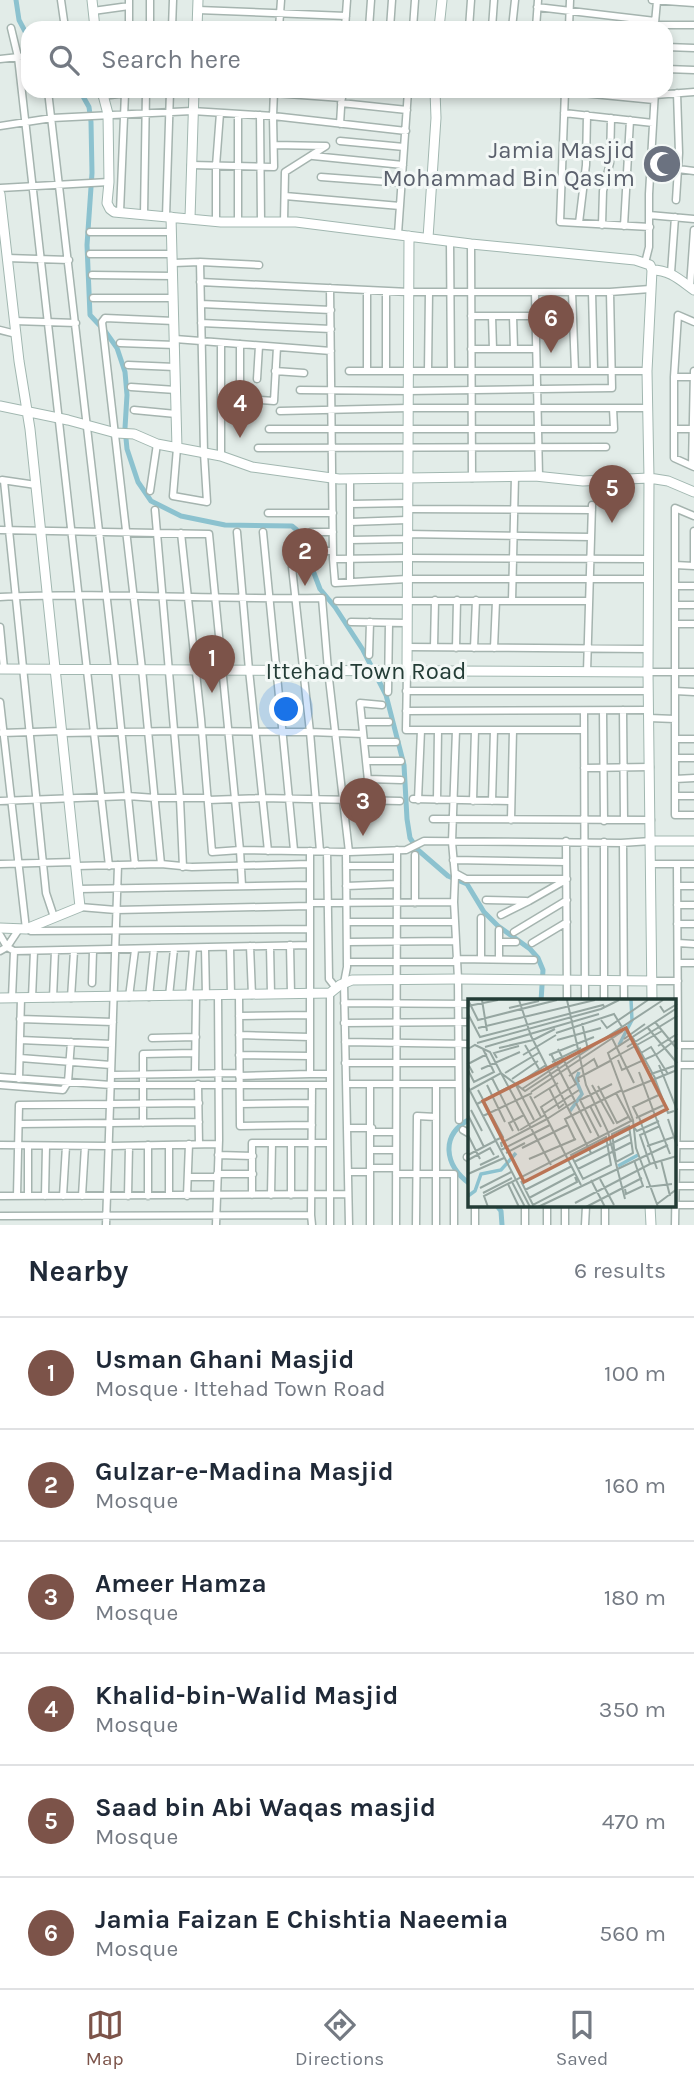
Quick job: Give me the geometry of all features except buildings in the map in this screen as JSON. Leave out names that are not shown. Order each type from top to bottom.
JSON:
[{"type":"street","points":[[61,0],[64,21]]},
{"type":"street","points":[[92,0],[94,21]]},
{"type":"street","points":[[150,0],[150,21]]},
{"type":"street","points":[[172,21],[173,0]]},
{"type":"street","points":[[279,21],[281,0]]},
{"type":"street","points":[[346,21],[347,0]]},
{"type":"street","points":[[370,21],[371,0]]},
{"type":"street","points":[[390,21],[392,0]]},
{"type":"street","points":[[414,21],[415,0]]},
{"type":"street","points":[[440,21],[442,0]]},
{"type":"street","points":[[470,21],[471,0]]},
{"type":"street","points":[[492,21],[494,0]]},
{"type":"street","points":[[512,21],[514,0]]},
{"type":"street","points":[[569,21],[570,0]]},
{"type":"street","points":[[655,21],[654,0],[694,3]]},
{"type":"street","points":[[93,11],[129,3],[129,21]]},
{"type":"street","points":[[536,21],[538,3],[637,21]]},
{"type":"street","points":[[198,5],[346,16]]},
{"type":"street","points":[[673,24],[694,25]]},
{"type":"street","points":[[11,28],[21,81]]},
{"type":"street","points":[[673,47],[694,48]]},
{"type":"street","points":[[0,59],[21,57]]},
{"type":"street","points":[[673,69],[694,70]]},
{"type":"street","points":[[673,93],[694,92]]},
{"type":"street","points":[[676,200],[677,93]]},
{"type":"street","points":[[23,98],[109,866]]},
{"type":"street","points":[[49,98],[100,531],[135,865]]},
{"type":"street","points":[[103,98],[108,114],[107,203],[110,209],[144,215],[216,221],[284,222],[398,234],[649,266],[671,273],[692,288]]},
{"type":"street","points":[[120,212],[125,98]]},
{"type":"street","points":[[144,215],[145,98]]},
{"type":"street","points":[[170,98],[168,217],[172,232],[177,448],[173,496],[207,502],[200,262]]},
{"type":"street","points":[[190,218],[193,98]]},
{"type":"street","points":[[191,165],[274,167],[274,98]]},
{"type":"street","points":[[340,124],[342,98]]},
{"type":"street","points":[[347,98],[407,110]]},
{"type":"street","points":[[398,234],[408,98]]},
{"type":"street","points":[[428,238],[435,98]]},
{"type":"street","points":[[564,98],[560,222],[650,227]]},
{"type":"street","points":[[652,999],[647,371],[649,215],[655,98]]},
{"type":"street","points":[[0,126],[52,118],[192,111],[273,116],[405,131]]},
{"type":"street","points":[[216,221],[220,113]]},
{"type":"street","points":[[564,113],[653,123]]},
{"type":"street","points":[[238,114],[238,222]]},
{"type":"street","points":[[260,115],[261,222]]},
{"type":"street","points":[[579,223],[586,165],[587,115]]},
{"type":"street","points":[[603,225],[603,191],[610,163],[611,118]]},
{"type":"street","points":[[624,226],[631,120]]},
{"type":"street","points":[[340,141],[404,147]]},
{"type":"street","points":[[274,145],[326,146],[285,172],[284,222]]},
{"type":"street","points":[[311,156],[403,165]]},
{"type":"street","points":[[678,169],[694,171]]},
{"type":"street","points":[[321,177],[402,184]]},
{"type":"street","points":[[0,188],[109,182]]},
{"type":"street","points":[[0,194],[4,257],[41,529],[80,907]]},
{"type":"street","points":[[285,196],[400,206]]},
{"type":"street","points":[[649,215],[694,219]]},
{"type":"street","points":[[671,273],[676,217]]},
{"type":"street","points":[[692,288],[694,230]]},
{"type":"street","points":[[90,232],[172,232]]},
{"type":"street","points":[[409,236],[406,730],[584,730]]},
{"type":"street","points":[[450,241],[451,371]]},
{"type":"street","points":[[471,244],[472,478]]},
{"type":"street","points":[[90,254],[259,265]]},
{"type":"street","points":[[4,257],[69,260]]},
{"type":"street","points":[[92,275],[173,276]]},
{"type":"street","points":[[200,282],[409,292],[610,292],[650,289]]},
{"type":"street","points":[[330,288],[335,583],[407,579],[649,579]]},
{"type":"street","points":[[367,290],[367,371]]},
{"type":"street","points":[[386,291],[386,371]]},
{"type":"street","points":[[428,371],[429,292]]},
{"type":"street","points":[[535,292],[539,476]]},
{"type":"street","points":[[572,292],[575,371]]},
{"type":"street","points":[[592,292],[594,371]]},
{"type":"street","points":[[300,390],[612,388],[610,292]]},
{"type":"street","points":[[93,298],[173,298]]},
{"type":"street","points":[[201,304],[331,310]]},
{"type":"street","points":[[471,316],[573,316]]},
{"type":"street","points":[[492,316],[493,349]]},
{"type":"street","points":[[513,316],[514,349]]},
{"type":"street","points":[[694,322],[678,316],[674,377],[674,458],[693,466],[694,371]]},
{"type":"street","points":[[161,864],[127,531],[124,434],[102,323],[105,318],[174,321]]},
{"type":"street","points":[[14,321],[76,323]]},
{"type":"street","points":[[201,323],[331,330]]},
{"type":"street","points":[[0,330],[16,334]]},
{"type":"street","points":[[120,343],[201,341],[331,351]]},
{"type":"street","points":[[221,343],[221,456]]},
{"type":"street","points":[[240,344],[240,398]]},
{"type":"street","points":[[257,379],[259,346]]},
{"type":"street","points":[[221,397],[274,401],[277,347]]},
{"type":"street","points":[[471,349],[536,349]]},
{"type":"street","points":[[128,365],[175,367]]},
{"type":"street","points":[[275,371],[304,373]]},
{"type":"street","points":[[349,371],[647,371]]},
{"type":"street","points":[[674,377],[694,377]]},
{"type":"street","points":[[131,387],[176,390]]},
{"type":"street","points":[[0,406],[88,425],[157,444],[221,456],[252,467],[334,478],[539,476],[583,481],[649,478],[668,481],[694,492]]},
{"type":"street","points":[[280,411],[332,408],[648,408]]},
{"type":"street","points":[[269,429],[614,429],[613,408]]},
{"type":"street","points":[[134,410],[176,414]]},
{"type":"street","points":[[674,429],[693,429]]},
{"type":"street","points":[[150,491],[157,444]]},
{"type":"street","points":[[258,448],[606,447]]},
{"type":"street","points":[[512,601],[515,476]]},
{"type":"street","points":[[350,479],[351,582]]},
{"type":"street","points":[[36,485],[2,480],[46,893],[54,917]]},
{"type":"street","points":[[350,504],[514,510],[592,508],[587,672]]},
{"type":"street","points":[[694,516],[675,508],[675,815],[694,815]]},
{"type":"street","points":[[155,510],[180,799],[183,867]]},
{"type":"street","points":[[268,513],[333,513]]},
{"type":"street","points":[[350,522],[407,520]]},
{"type":"street","points":[[0,530],[209,534],[242,886]]},
{"type":"street","points":[[675,565],[694,566],[694,530]]},
{"type":"street","points":[[237,532],[268,850]]},
{"type":"street","points":[[263,532],[294,850]]},
{"type":"street","points":[[311,532],[333,532]]},
{"type":"street","points":[[181,533],[212,852],[397,850],[409,849],[424,841],[694,841]]},
{"type":"street","points":[[350,540],[407,537],[591,537]]},
{"type":"street","points":[[310,551],[350,559],[649,559]]},
{"type":"street","points":[[292,567],[328,904],[330,979],[344,1003],[349,1225]]},
{"type":"street","points":[[675,586],[694,586]]},
{"type":"street","points":[[0,597],[80,595],[270,600],[322,598],[348,852],[347,962],[336,988],[329,1021],[330,1225]]},
{"type":"street","points":[[434,647],[435,600]]},
{"type":"street","points":[[456,648],[457,600]]},
{"type":"street","points":[[474,648],[476,600]]},
{"type":"street","points":[[337,601],[589,601]]},
{"type":"street","points":[[494,649],[496,601]]},
{"type":"street","points":[[675,604],[694,605]]},
{"type":"street","points":[[351,622],[407,623]]},
{"type":"street","points":[[369,655],[370,622]]},
{"type":"street","points":[[388,691],[386,671],[389,622]]},
{"type":"street","points":[[675,624],[694,624]]},
{"type":"street","points":[[0,627],[2,669]]},
{"type":"street","points":[[407,647],[648,649]]},
{"type":"street","name":"Ittehad Town Road","points":[[2,669],[648,672]]},
{"type":"street","points":[[648,672],[694,672]]},
{"type":"street","points":[[407,691],[648,691]]},
{"type":"street","points":[[675,691],[694,692]]},
{"type":"street","points":[[0,702],[18,863],[22,929]]},
{"type":"street","points":[[370,800],[360,703],[382,705]]},
{"type":"street","points":[[406,711],[623,710],[675,719]]},
{"type":"street","points":[[623,710],[624,820]]},
{"type":"street","points":[[584,711],[585,999]]},
{"type":"street","points":[[603,711],[604,821]]},
{"type":"street","points":[[362,722],[389,722]]},
{"type":"street","points":[[421,730],[416,800],[511,801]]},
{"type":"street","points":[[437,800],[438,730]]},
{"type":"street","points":[[457,730],[452,842],[458,979],[459,1120]]},
{"type":"street","points":[[473,801],[475,730]]},
{"type":"street","points":[[492,801],[494,730]]},
{"type":"street","points":[[511,820],[513,730]]},
{"type":"street","points":[[2,733],[283,731],[335,733],[396,742]]},
{"type":"street","points":[[675,739],[694,739]]},
{"type":"street","points":[[675,758],[694,758]]},
{"type":"street","points":[[366,761],[401,761]]},
{"type":"street","points":[[584,768],[650,767]]},
{"type":"street","points":[[675,779],[694,778]]},
{"type":"street","points":[[368,779],[401,779]]},
{"type":"street","points":[[0,801],[128,796],[400,801]]},
{"type":"street","points":[[676,796],[694,796]]},
{"type":"street","points":[[433,820],[650,820]]},
{"type":"street","points":[[566,841],[567,999]]},
{"type":"street","points":[[604,842],[604,999]]},
{"type":"street","points":[[623,843],[624,999]]},
{"type":"street","points":[[396,1225],[397,850]]},
{"type":"street","points":[[310,851],[310,1074]]},
{"type":"street","points":[[415,855],[415,903]]},
{"type":"street","points":[[453,860],[566,862]]},
{"type":"street","points":[[0,864],[161,864],[183,867],[310,864]]},
{"type":"street","points":[[651,864],[694,864]]},
{"type":"street","points":[[677,864],[676,1166],[694,1166]]},
{"type":"street","points":[[106,1225],[118,865]]},
{"type":"street","points":[[346,866],[397,866]]},
{"type":"street","points":[[455,874],[466,879],[567,879]]},
{"type":"street","points":[[501,915],[567,879]]},
{"type":"street","points":[[346,886],[397,884]]},
{"type":"street","points":[[78,889],[310,885]]},
{"type":"street","points":[[677,886],[694,886]]},
{"type":"street","points":[[0,951],[7,947],[22,929],[80,907],[116,910],[454,900]]},
{"type":"street","points":[[486,900],[529,901]]},
{"type":"street","points":[[514,932],[567,901]]},
{"type":"street","points":[[677,905],[694,905]]},
{"type":"street","points":[[481,918],[481,959]]},
{"type":"street","points":[[346,922],[455,922]]},
{"type":"street","points":[[532,943],[567,922]]},
{"type":"street","points":[[677,923],[694,924]]},
{"type":"street","points":[[0,928],[31,931],[310,929]]},
{"type":"street","points":[[499,930],[499,959]]},
{"type":"street","points":[[0,935],[7,947],[14,951],[310,945]]},
{"type":"street","points":[[347,942],[456,942]]},
{"type":"street","points":[[499,942],[516,943]]},
{"type":"street","points":[[678,943],[694,944]]},
{"type":"street","points":[[290,945],[290,994]]},
{"type":"street","points":[[250,946],[252,995]]},
{"type":"street","points":[[271,946],[271,994]]},
{"type":"street","points":[[230,947],[239,1016],[240,1126],[312,1125]]},
{"type":"street","points":[[169,996],[174,948]]},
{"type":"street","points":[[193,948],[197,996],[195,1073]]},
{"type":"street","points":[[197,996],[205,948]]},
{"type":"street","points":[[149,997],[154,949]]},
{"type":"street","points":[[129,997],[135,950]]},
{"type":"street","points":[[14,951],[20,1019],[19,1079]]},
{"type":"street","points":[[32,998],[34,951]]},
{"type":"street","points":[[53,998],[55,951]]},
{"type":"street","points":[[71,998],[74,951]]},
{"type":"street","points":[[92,983],[93,951]]},
{"type":"street","points":[[347,962],[534,960]]},
{"type":"street","points":[[678,963],[694,963]]},
{"type":"street","points":[[0,998],[310,994],[336,988],[352,980],[678,981]]},
{"type":"street","points":[[216,1225],[219,1144],[218,995]]},
{"type":"street","points":[[344,1003],[468,1004]]},
{"type":"street","points":[[239,1016],[310,1015]]},
{"type":"street","points":[[20,1019],[113,1022]]},
{"type":"street","points":[[329,1021],[468,1022]]},
{"type":"street","points":[[239,1035],[310,1037]]},
{"type":"street","points":[[152,1038],[196,1037]]},
{"type":"street","points":[[20,1040],[112,1044]]},
{"type":"street","points":[[0,1085],[63,1090],[68,1082],[71,1042]]},
{"type":"street","points":[[345,1042],[468,1044]]},
{"type":"street","points":[[676,1045],[694,1045]]},
{"type":"street","points":[[143,1123],[142,1054],[195,1053]]},
{"type":"street","points":[[239,1055],[310,1056]]},
{"type":"street","points":[[20,1058],[111,1065]]},
{"type":"street","points":[[345,1063],[458,1063]]},
{"type":"street","points":[[678,1065],[694,1065]]},
{"type":"street","points":[[111,1075],[310,1074],[370,1084],[458,1084]]},
{"type":"street","points":[[0,1077],[111,1085],[312,1085],[330,1079]]},
{"type":"street","points":[[198,1084],[199,1144]]},
{"type":"street","points":[[370,1084],[370,1225]]},
{"type":"street","points":[[436,1084],[436,1225]]},
{"type":"street","points":[[312,1085],[312,1225]]},
{"type":"street","points":[[17,1196],[19,1105],[198,1103]]},
{"type":"street","points":[[240,1104],[312,1104]]},
{"type":"street","points":[[416,1225],[418,1116],[436,1117]]},
{"type":"street","points":[[19,1124],[199,1122]]},
{"type":"street","points":[[347,1128],[396,1132]]},
{"type":"street","points":[[252,1195],[253,1143],[312,1143],[347,1138]]},
{"type":"street","points":[[271,1195],[272,1143]]},
{"type":"street","points":[[291,1143],[291,1195]]},
{"type":"street","points":[[187,1196],[189,1144]]},
{"type":"street","points":[[0,1145],[219,1144]]},
{"type":"street","points":[[148,1145],[148,1196]]},
{"type":"street","points":[[169,1145],[169,1195]]},
{"type":"street","points":[[677,1145],[694,1145]]},
{"type":"street","points":[[28,1146],[28,1196]]},
{"type":"street","points":[[45,1196],[46,1146]]},
{"type":"street","points":[[63,1196],[66,1146]]},
{"type":"street","points":[[82,1196],[85,1146]]},
{"type":"street","points":[[128,1196],[129,1146]]},
{"type":"street","points":[[371,1150],[396,1150]]},
{"type":"street","points":[[218,1155],[253,1156]]},
{"type":"street","points":[[348,1172],[370,1170],[454,1174],[454,1225]]},
{"type":"street","points":[[188,1177],[253,1174]]},
{"type":"street","points":[[694,1186],[676,1186],[676,1205],[694,1205]]},
{"type":"street","points":[[0,1196],[348,1194]]},
{"type":"street","points":[[0,1216],[311,1214]]},
{"type":"waterway","points":[[16,0],[21,24]]},
{"type":"waterway","points":[[84,98],[89,107],[91,122],[92,173],[87,245],[90,315],[117,348],[125,372],[127,449],[138,482],[151,501],[181,516],[225,525],[292,526],[298,531],[320,589],[363,650],[386,695],[404,765],[410,838],[418,850],[448,876],[467,884],[484,912],[538,958],[543,970],[541,999]]},
{"type":"waterway","points":[[468,1120],[454,1133],[449,1150],[455,1168],[468,1182]]},
{"type":"waterway","points":[[499,1208],[502,1225]]},
{"type":"place","name":"Jamia Masjid Mohammad Bin Qasim","points":[[662,164]]},
{"type":"place","name":"Jamia Faizan E Chishtia Naeemia","points":[[551,353]]},
{"type":"place","name":"Khalid-bin-Walid Masjid","points":[[240,438]]},
{"type":"place","name":"Saad bin Abi Waqas masjid","points":[[612,523]]},
{"type":"place","name":"Gulzar-e-Madina Masjid","points":[[305,586]]},
{"type":"place","name":"Usman Ghani Masjid","points":[[212,693]]},
{"type":"place","name":"Ameer Hamza","points":[[363,836]]}]
